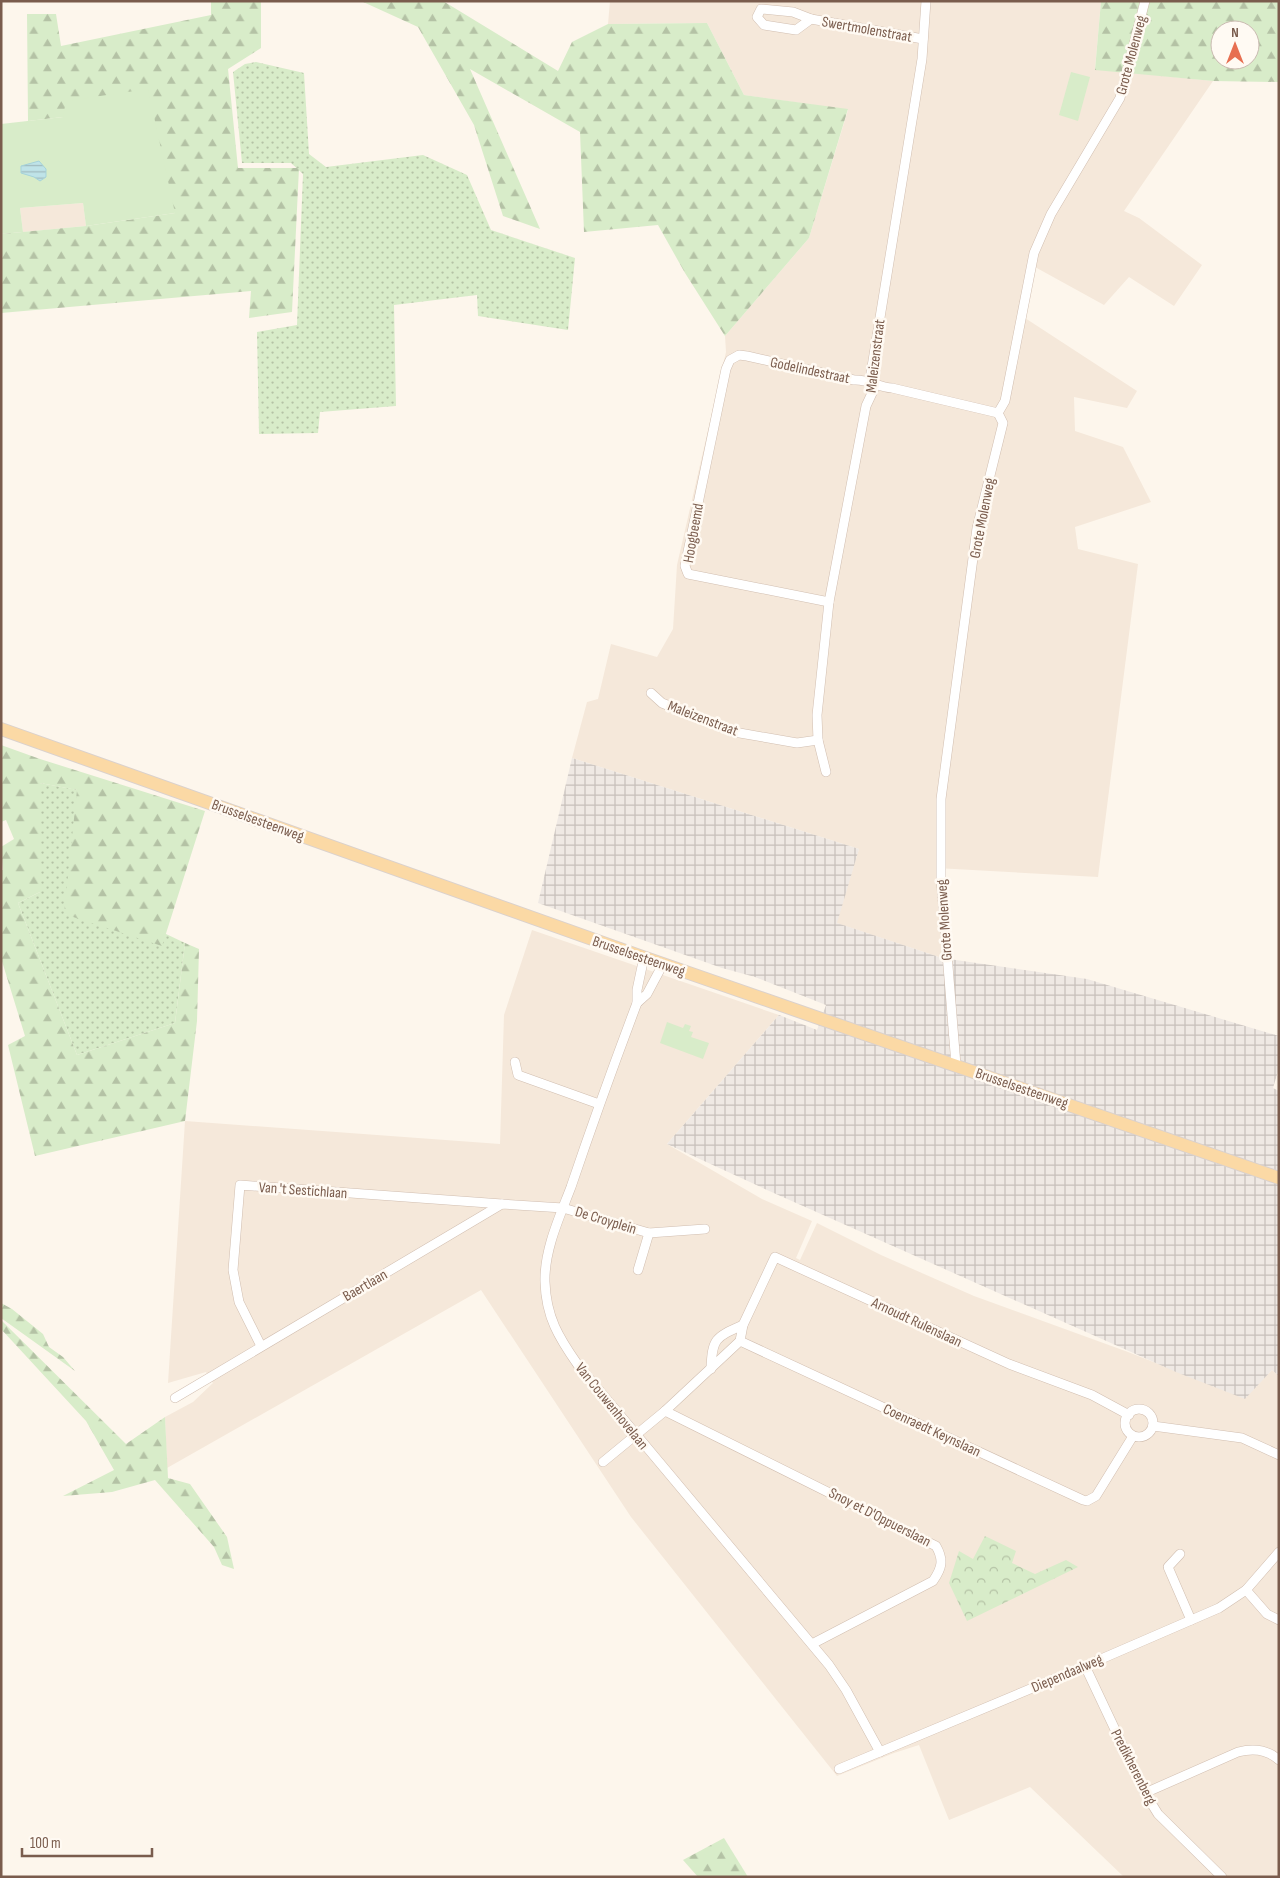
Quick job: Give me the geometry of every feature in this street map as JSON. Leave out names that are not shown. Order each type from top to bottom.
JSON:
[{"type":"main road","name":"Brusselsesteenweg","points":[[1,730],[663,964],[1279,1178]]},
{"type":"street","points":[[793,1],[794,12]]},
{"type":"street","name":"Maleizenstraat","points":[[826,772],[818,740],[817,716],[829,602],[866,406],[874,385],[871,373],[922,59],[926,1]]},
{"type":"street","name":"Grote Molenweg","points":[[956,1065],[941,879],[941,799],[977,528],[1003,423],[998,413],[1005,402],[1034,253],[1051,214],[1120,98],[1145,1]]},
{"type":"street","name":"Swertmolenstraat","points":[[812,19],[796,30],[764,25],[757,17],[761,9],[794,12],[812,19],[923,39]]},
{"type":"street","name":"Godelindestraat","points":[[739,356],[747,356],[854,380],[864,380],[874,385],[998,413]]},
{"type":"street","name":"Hoogbeemd","points":[[739,356],[730,360],[726,369],[685,566],[688,574],[829,602]]},
{"type":"street","name":"Maleizenstraat","points":[[651,693],[662,703],[734,732],[797,743],[818,740]]},
{"type":"street","name":"Van Couwenhovelaan","points":[[644,957],[637,990],[637,1003],[599,1104],[548,1251],[545,1281],[548,1307],[557,1334],[578,1366],[812,1644],[846,1690],[880,1752]]},
{"type":"street","name":"Van Couwenhovelaan","points":[[637,1003],[647,994],[663,964]]},
{"type":"street","points":[[515,1062],[518,1075],[599,1104]]},
{"type":"street","name":"Van 't Sestichlaan","points":[[261,1346],[239,1302],[233,1270],[240,1185],[502,1204]]},
{"type":"street","points":[[502,1204],[563,1208]]},
{"type":"street","name":"Baertlaan","points":[[175,1398],[502,1204]]},
{"type":"street","name":"De Croyplein","points":[[563,1208],[649,1233],[705,1229]]},
{"type":"street","name":"De Croyplein","points":[[638,1270],[649,1233]]},
{"type":"street","name":"Arnoudt Rulenslaan","points":[[740,1341],[743,1325],[775,1257],[1009,1364],[1092,1395],[1129,1415],[1136,1410],[1145,1411],[1152,1417],[1153,1426]]},
{"type":"street","points":[[712,1369],[712,1351],[716,1340],[727,1332],[743,1325]]},
{"type":"street","points":[[603,1462],[665,1411],[740,1341]]},
{"type":"street","name":"Coenraedt Keynslaan","points":[[740,1341],[1087,1501],[1096,1496],[1133,1436]]},
{"type":"street","name":"Snoy et D'Oppuerslaan","points":[[665,1411],[936,1546],[943,1560],[941,1570],[933,1581],[812,1644]]},
{"type":"street","points":[[1129,1415],[1126,1426],[1133,1436],[1145,1436],[1153,1426],[1242,1438],[1279,1455]]},
{"type":"street","name":"Diependaalweg","points":[[839,1769],[1219,1608],[1246,1590],[1279,1552]]},
{"type":"street","points":[[1180,1554],[1168,1567],[1191,1620]]},
{"type":"street","points":[[1246,1590],[1267,1614],[1279,1620]]},
{"type":"street","name":"Predikherenberg","points":[[1085,1666],[1145,1793],[1158,1814],[1222,1877]]},
{"type":"street","points":[[1145,1793],[1238,1752],[1250,1749],[1262,1750],[1279,1760]]},
{"type":"shaded area","points":[[610,1],[1101,1],[1095,69],[1213,81],[1124,211],[1139,218],[1202,265],[1174,306],[1129,277],[1104,305],[1035,267],[1025,318],[1137,391],[1127,408],[1074,397],[1075,431],[1123,447],[1151,502],[1075,527],[1078,549],[1138,564],[1098,877],[936,868],[942,958],[836,923],[859,849],[572,758],[587,702],[598,699],[611,644],[657,657],[673,629],[677,565],[726,352],[725,336],[809,238],[848,110],[744,95],[707,23],[608,24]]},
{"type":"shaded area","points":[[83,203],[86,226],[23,232],[20,208]]},
{"type":"shaded area","points":[[572,758],[859,849],[837,923],[942,958],[1087,979],[1279,1036],[1279,1068],[1273,1088],[1279,1091],[1279,1376],[1272,1370],[1245,1399],[1176,1372],[667,1144],[779,1015],[817,1030],[826,1005],[755,977],[722,968],[538,903]]},
{"type":"shaded area","points":[[532,930],[779,1015],[667,1144],[762,1199],[812,1221],[796,1258],[800,1260],[817,1223],[881,1255],[974,1296],[1128,1352],[1245,1398],[1272,1370],[1279,1376],[1279,1877],[1124,1877],[1030,1787],[949,1820],[919,1745],[837,1776],[631,1517],[481,1290],[167,1468],[165,1417],[193,1402],[213,1383],[206,1372],[168,1383],[185,1121],[500,1144],[504,1015]]},
{"type":"green space","points":[[211,1],[261,1],[261,48],[228,69],[238,168],[299,168],[292,312],[249,318],[251,291],[1,313],[1,234],[86,226],[175,213],[63,117],[28,121],[27,14],[56,14],[61,46],[211,15]]},
{"type":"green space","points":[[361,1],[443,1],[558,71],[572,42],[608,24],[707,23],[744,95],[848,109],[809,238],[725,336],[685,273],[658,225],[584,232],[580,132],[470,69],[540,229],[503,216],[474,125],[418,27]]},
{"type":"green space","points":[[1101,1],[1279,1],[1279,82],[1213,81],[1095,70]]},
{"type":"green space","points":[[256,62],[304,73],[309,154],[326,167],[423,155],[467,175],[491,230],[575,258],[568,330],[478,316],[477,295],[394,305],[396,406],[320,412],[318,433],[259,434],[257,332],[297,325],[303,174],[291,163],[242,163],[233,72],[245,64]]},
{"type":"green space","points":[[1071,72],[1090,77],[1078,121],[1059,115]]},
{"type":"green space","points":[[148,89],[175,213],[86,226],[83,203],[20,208],[23,232],[1,234],[1,124],[63,117],[66,101]]},
{"type":"green space","points":[[1,745],[205,811],[162,946],[64,914],[77,790],[40,783],[40,892],[18,903],[77,1055],[175,1023],[185,943],[199,949],[197,1021],[185,1121],[35,1156],[8,1045],[25,1036],[1,958],[1,870],[3,870],[1,847],[14,839],[6,820],[1,822]]},
{"type":"green space","points":[[40,783],[78,790],[65,914],[166,934],[185,943],[175,1023],[77,1055],[18,903],[40,892]]},
{"type":"green space","points":[[667,1022],[683,1028],[685,1024],[691,1026],[689,1031],[693,1032],[691,1037],[709,1043],[703,1059],[660,1043]]},
{"type":"green space","points":[[1,1303],[12,1309],[43,1334],[49,1347],[63,1357],[75,1371],[1,1318]]},
{"type":"green space","points":[[1,1320],[126,1444],[165,1417],[168,1478],[190,1484],[227,1537],[234,1569],[222,1565],[214,1547],[155,1480],[112,1492],[63,1496],[114,1470],[86,1421],[1,1329]]},
{"type":"green space","points":[[985,1536],[1016,1551],[1012,1563],[1035,1574],[1066,1560],[1078,1567],[967,1621],[949,1583],[959,1551],[973,1559]]},
{"type":"green space","points":[[724,1838],[748,1877],[698,1877],[683,1860]]},
{"type":"water","points":[[39,161],[46,169],[46,177],[40,181],[21,173],[21,166]]}]
